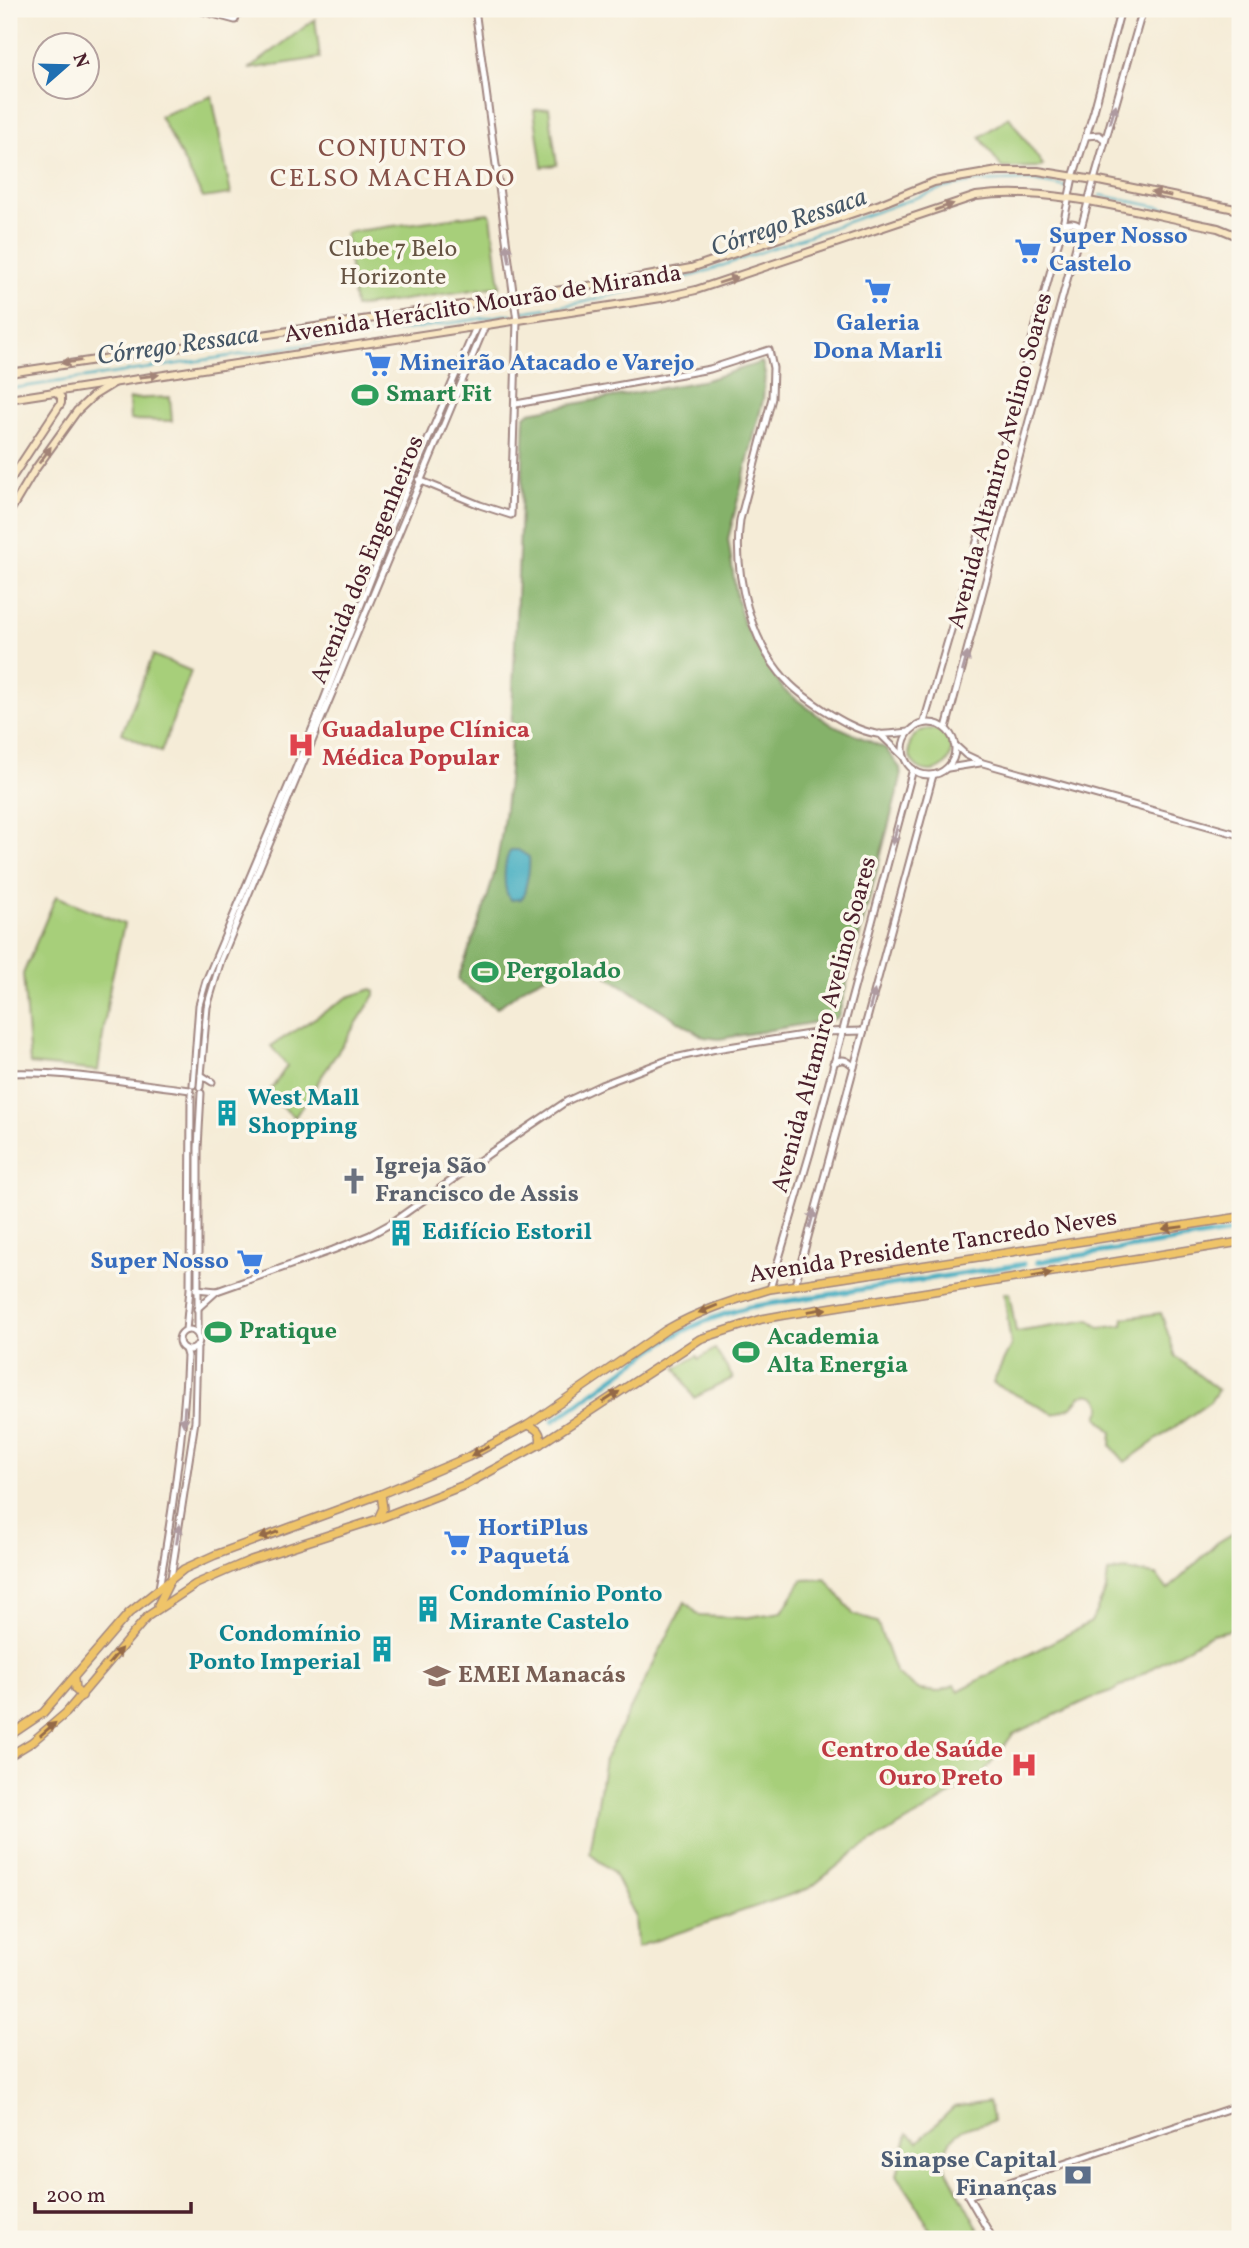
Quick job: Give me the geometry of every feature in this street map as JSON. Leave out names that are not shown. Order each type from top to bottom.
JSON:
[{"type":"main road","name":"Avenida Heráclito Mourão de Miranda","points":[[9,373],[515,300],[691,268],[934,183],[998,171],[1038,171],[1094,180],[1240,210]]},
{"type":"main road","name":"Avenida Heráclito Mourão de Miranda","points":[[9,399],[119,380],[485,326],[696,290],[976,196],[1034,193],[1070,198],[1218,228],[1240,237]]},
{"type":"main road","points":[[9,513],[34,471],[84,403],[119,380]]},
{"type":"main road","points":[[9,482],[61,403],[61,397],[55,391]]},
{"type":"main road","points":[[44,430],[58,438]]},
{"type":"main road","name":"Avenida Presidente Tancredo Neves","points":[[9,1736],[43,1713],[129,1613],[184,1569],[381,1494],[468,1457],[528,1425],[689,1317],[770,1289],[1240,1217]]},
{"type":"main road","name":"Avenida Presidente Tancredo Neves","points":[[9,1756],[49,1728],[82,1696],[148,1616],[176,1596],[212,1575],[378,1519],[467,1484],[540,1444],[700,1339],[762,1319],[1240,1242]]},
{"type":"main road","points":[[539,1418],[543,1431],[554,1434]]},
{"type":"main road","points":[[528,1425],[538,1431],[541,1436],[540,1444]]},
{"type":"main road","points":[[378,1519],[383,1508],[381,1494]]},
{"type":"main road","points":[[148,1616],[162,1600],[171,1578]]},
{"type":"main road","points":[[74,1679],[75,1689],[82,1696]]},
{"type":"street","points":[[194,9],[236,19],[239,9]]},
{"type":"street","points":[[419,480],[511,515],[517,319],[475,9]]},
{"type":"street","name":"Avenida Altamiro Avelino Soares","points":[[924,722],[982,521],[1063,225],[1073,177],[1121,9]]},
{"type":"street","name":"Avenida Altamiro Avelino Soares","points":[[946,728],[1143,9]]},
{"type":"street","points":[[1086,136],[1099,135],[1105,140]]},
{"type":"street","points":[[1063,225],[1070,222],[1078,224],[1082,229]]},
{"type":"street","points":[[1054,258],[1060,265],[1073,262]]},
{"type":"street","name":"Avenida dos Engenheiros","points":[[198,1335],[198,1128],[201,1075],[207,1007],[220,960],[485,326]]},
{"type":"street","name":"Avenida dos Engenheiros","points":[[186,1330],[190,1289],[191,1090],[199,1005],[206,981],[304,751],[396,515],[476,327]]},
{"type":"street","points":[[516,404],[710,369],[769,351],[773,368],[772,398],[738,536],[744,592],[752,622],[777,669],[811,701],[845,723],[880,734],[909,732]]},
{"type":"street","points":[[437,439],[443,417],[440,411]]},
{"type":"street","points":[[903,755],[904,740],[909,732],[924,722],[933,723],[946,728],[954,744],[954,756],[947,768]]},
{"type":"street","points":[[880,734],[903,755],[913,769],[933,775],[947,768],[983,763]]},
{"type":"street","points":[[954,744],[966,755],[983,763],[1240,835]]},
{"type":"street","name":"Avenida Altamiro Avelino Soares","points":[[770,1289],[810,1153],[913,769]]},
{"type":"street","name":"Avenida Altamiro Avelino Soares","points":[[795,1285],[933,775]]},
{"type":"street","points":[[190,1289],[217,1290],[370,1235],[390,1224],[567,1101],[601,1085],[670,1059],[822,1032],[864,1031]]},
{"type":"street","points":[[832,1064],[842,1059],[854,1067]]},
{"type":"street","points":[[9,1073],[64,1075],[201,1090]]},
{"type":"street","points":[[201,1075],[212,1082]]},
{"type":"street","points":[[191,1090],[197,1096],[201,1090]]},
{"type":"street","points":[[190,1128],[198,1128]]},
{"type":"street","points":[[777,1266],[789,1272],[799,1268]]},
{"type":"street","points":[[197,1309],[217,1290]]},
{"type":"street","points":[[159,1588],[185,1420],[187,1356],[179,1338],[182,1332],[193,1330],[198,1335],[195,1421],[171,1578]]},
{"type":"street","points":[[185,1349],[193,1349],[198,1345]]},
{"type":"street","points":[[993,2239],[968,2196],[1240,2105]]},
{"type":"green space","points":[[315,19],[320,58],[249,69]]},
{"type":"green space","points":[[212,96],[231,194],[203,198],[160,116]]},
{"type":"green space","points":[[549,108],[557,165],[542,167],[534,110]]},
{"type":"green space","points":[[1009,117],[1043,165],[1040,167],[1002,168],[980,137]]},
{"type":"green space","name":"Clube 7 Belo Horizonte","points":[[488,213],[491,215],[500,286],[355,307],[346,234]]},
{"type":"green space","points":[[762,362],[765,374],[763,400],[728,539],[737,599],[744,624],[784,690],[827,722],[885,748],[900,768],[901,778],[838,1017],[719,1039],[704,1037],[583,961],[576,961],[528,985],[497,1008],[461,983],[458,978],[491,884],[504,814],[510,757],[525,416],[530,412],[706,380]]},
{"type":"green space","points":[[170,397],[172,421],[130,420],[129,399]]},
{"type":"green space","points":[[153,655],[191,671],[161,752],[122,733]]},
{"type":"green space","points":[[930,729],[945,735],[951,750],[945,765],[930,771],[915,765],[909,750],[915,735]]},
{"type":"green space","points":[[56,896],[124,924],[110,986],[98,1071],[30,1064],[23,974]]},
{"type":"green space","points":[[372,989],[375,995],[295,1117],[267,1095],[287,1066],[271,1046],[348,997]]},
{"type":"green space","points":[[1004,1293],[1009,1293],[1016,1332],[1090,1320],[1100,1328],[1123,1325],[1124,1318],[1161,1313],[1176,1357],[1218,1390],[1210,1402],[1125,1462],[1111,1446],[1112,1432],[1098,1417],[1102,1407],[1094,1396],[1081,1396],[1072,1407],[1054,1414],[993,1383],[1011,1345]]},
{"type":"green space","points":[[715,1349],[733,1378],[694,1398],[676,1368]]},
{"type":"green space","points":[[1240,1529],[1240,1628],[1212,1634],[1111,1692],[1013,1734],[983,1774],[856,1851],[810,1888],[637,1947],[635,1915],[613,1872],[590,1854],[605,1758],[685,1602],[700,1616],[743,1618],[782,1612],[802,1580],[826,1579],[854,1615],[877,1622],[896,1674],[920,1690],[938,1692],[954,1685],[958,1691],[1091,1622],[1106,1590],[1108,1573],[1126,1570],[1156,1575],[1168,1590],[1217,1543]]},
{"type":"green space","points":[[988,2102],[993,2121],[966,2128],[954,2136],[942,2161],[984,2239],[935,2239],[897,2175],[908,2133],[918,2142],[954,2107]]},
{"type":"water","points":[[511,850],[518,850],[529,857],[528,876],[521,899],[511,900],[506,890],[505,868]]},
{"type":"waterway","name":"Córrego Ressaca","points":[[522,312],[580,303],[696,275],[941,189],[975,182],[1028,180],[1067,187]]},
{"type":"waterway","name":"Córrego Ressaca","points":[[1100,195],[1198,215],[1240,230]]},
{"type":"waterway","name":"Córrego Ressaca","points":[[364,336],[511,314]]},
{"type":"waterway","name":"Córrego Ressaca","points":[[9,389],[352,338]]},
{"type":"waterway","points":[[1037,1262],[1240,1231]]},
{"type":"waterway","points":[[553,1421],[664,1342],[694,1326],[727,1314],[749,1307],[1024,1264]]},
{"type":"place","name":"Super Nosso Castelo","points":[[1028,251]]},
{"type":"place","name":"Galeria Dona Marli","points":[[878,291]]},
{"type":"place","name":"Mineirão Atacado e Varejo","points":[[378,364]]},
{"type":"place","name":"Smart Fit","points":[[365,395]]},
{"type":"place","name":"Guadalupe Clínica Médica Popular","points":[[301,745]]},
{"type":"place","name":"Pergolado","points":[[485,972]]},
{"type":"place","name":"West Mall Shopping","points":[[227,1113]]},
{"type":"place","name":"Igreja São Francisco de Assis","points":[[354,1181]]},
{"type":"place","name":"Edifício Estoril","points":[[401,1233]]},
{"type":"place","name":"Super Nosso","points":[[250,1262]]},
{"type":"place","name":"Pratique","points":[[218,1332]]},
{"type":"place","name":"Academia Alta Energia","points":[[746,1352]]},
{"type":"place","name":"HortiPlus Paquetá","points":[[457,1543]]},
{"type":"place","name":"Condomínio Ponto Mirante Castelo","points":[[428,1609]]},
{"type":"place","name":"Condomínio Ponto Imperial","points":[[382,1649]]},
{"type":"place","name":"EMEI Manacás","points":[[437,1676]]},
{"type":"place","name":"Centro de Saúde Ouro Preto","points":[[1024,1765]]},
{"type":"place","name":"Sinapse Capital Finanças","points":[[1078,2175]]},
{"type":"district","name":"CONJUNTO CELSO MACHADO","points":[[393,164]]}]
